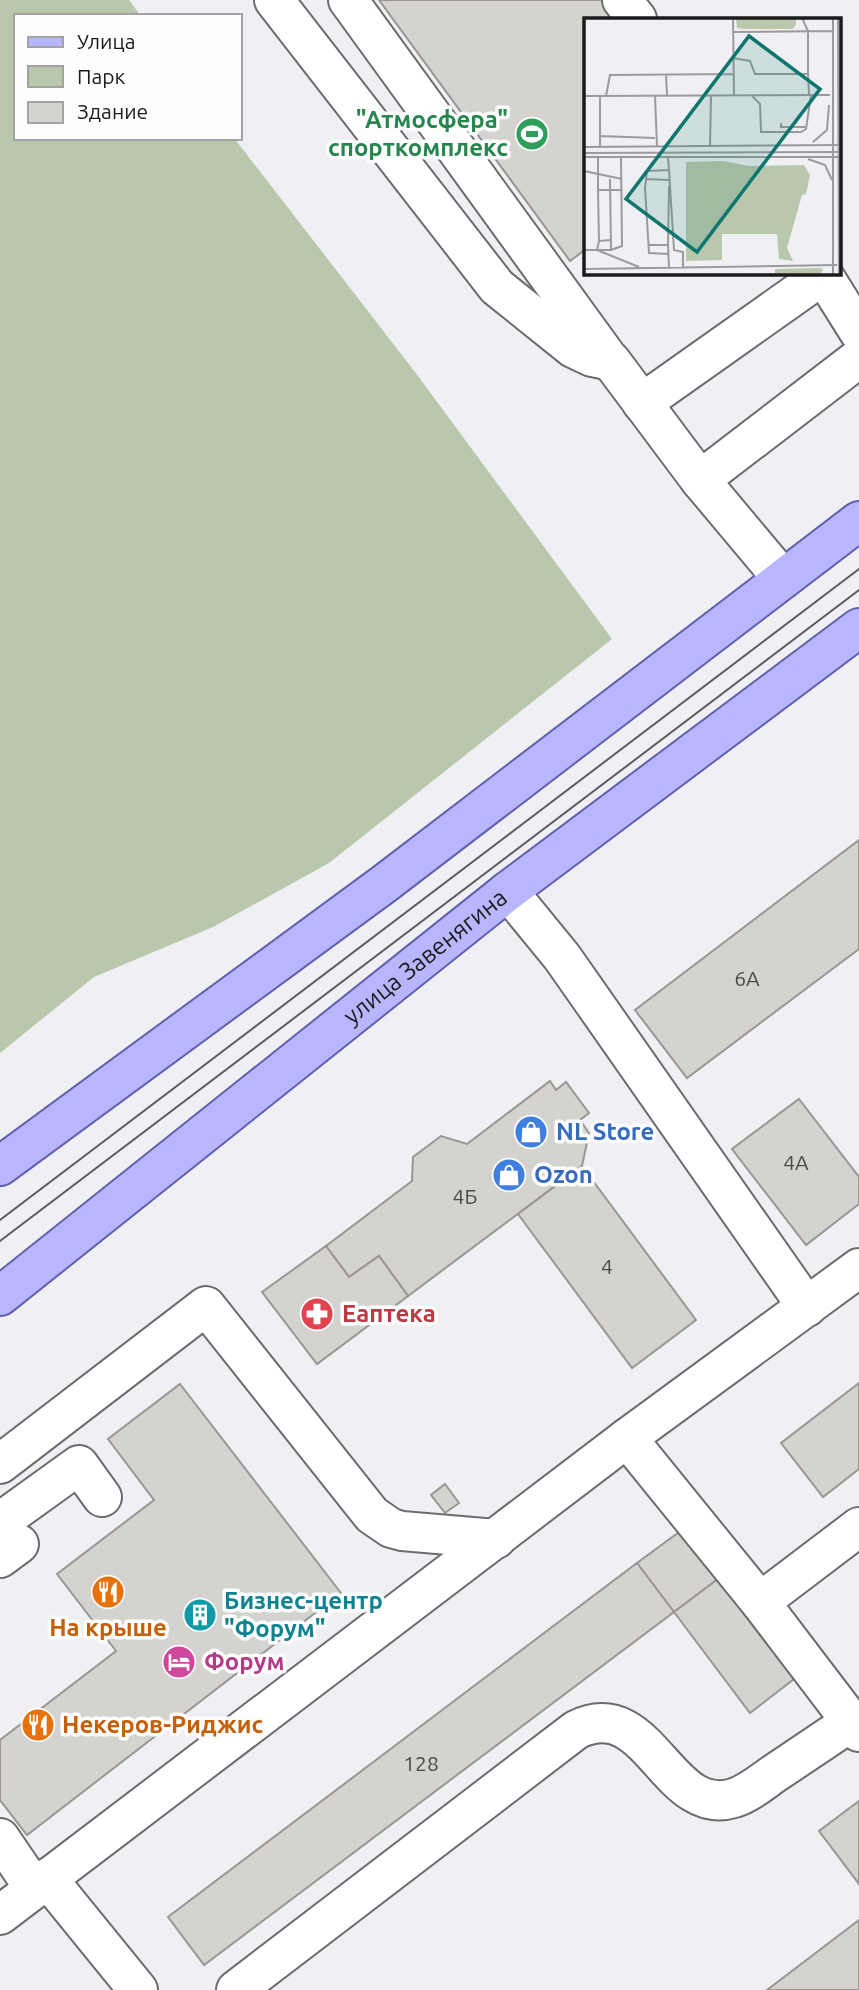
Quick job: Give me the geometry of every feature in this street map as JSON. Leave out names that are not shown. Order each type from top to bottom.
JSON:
[{"type":"main road","points":[[0,1166],[384,884],[859,521]]},
{"type":"main road","name":"улица Завенягина","points":[[0,1296],[508,891],[859,628]]},
{"type":"lane","points":[[274,0],[497,287],[573,348],[592,358],[611,361]]},
{"type":"lane","points":[[348,0],[642,403],[700,480],[783,579]]},
{"type":"lane","points":[[622,0],[636,18]]},
{"type":"lane","points":[[642,403],[821,275]]},
{"type":"lane","points":[[823,275],[859,332]]},
{"type":"lane","points":[[700,480],[859,358]]},
{"type":"lane","points":[[508,891],[562,957],[807,1307]]},
{"type":"lane","points":[[0,1915],[627,1438],[859,1268]]},
{"type":"lane","points":[[0,1464],[206,1306],[380,1522],[402,1531],[496,1539]]},
{"type":"lane","points":[[236,1990],[565,1738],[590,1723],[606,1721],[621,1725],[691,1792],[711,1799],[732,1798],[751,1789],[855,1727],[760,1602],[627,1438]]},
{"type":"lane","points":[[6,1541],[79,1465],[102,1497]]},
{"type":"lane","points":[[760,1602],[859,1527]]},
{"type":"lane","points":[[0,1838],[138,1990]]},
{"type":"green space","points":[[0,0],[129,0],[140,14],[14,14],[14,140],[236,140],[415,372],[612,639],[329,863],[213,927],[94,977],[0,1053]]},
{"type":"building","name":"\"Атмосфера\" спорткомплекс","points":[[379,0],[609,0],[622,18],[584,18],[584,250],[570,261]]},
{"type":"building","points":[[859,840],[859,949],[687,1078],[635,1010]]},
{"type":"building","points":[[550,1081],[556,1090],[566,1082],[589,1113],[580,1120],[589,1133],[582,1166],[408,1296],[379,1256],[349,1277],[326,1246],[412,1181],[413,1157],[441,1136],[467,1144]]},
{"type":"building","points":[[799,1099],[859,1177],[859,1204],[806,1245],[732,1149]]},
{"type":"building","points":[[582,1166],[696,1320],[632,1368],[518,1214]]},
{"type":"building","points":[[326,1246],[349,1277],[379,1256],[408,1296],[317,1364],[262,1292]]},
{"type":"building","points":[[859,1383],[859,1469],[823,1497],[781,1443]]},
{"type":"building","name":"Бизнес-центр \"Форум\"","points":[[180,1384],[341,1593],[27,1835],[0,1800],[0,1740],[116,1651],[57,1574],[154,1500],[108,1439]]},
{"type":"building","points":[[445,1484],[459,1503],[445,1513],[431,1495]]},
{"type":"building","points":[[682,1530],[718,1579],[674,1612],[637,1563]]},
{"type":"building","points":[[637,1563],[674,1612],[204,1965],[168,1917]]},
{"type":"building","points":[[718,1579],[794,1679],[750,1713],[674,1612]]},
{"type":"building","points":[[859,1801],[859,1884],[819,1831]]},
{"type":"building","points":[[859,1920],[859,1990],[767,1990]]},
{"type":"tram line","points":[[0,1220],[859,569]]},
{"type":"tram line","points":[[0,1241],[859,590]]},
{"type":"place","name":"\"Атмосфера\" спорткомплекс","points":[[532,134]]},
{"type":"place","name":"NL Store","points":[[531,1132]]},
{"type":"place","name":"Ozon","points":[[509,1175]]},
{"type":"place","name":"Еаптека","points":[[317,1314]]},
{"type":"place","name":"На крыше","points":[[108,1592]]},
{"type":"place","name":"Бизнес-центр \"Форум\"","points":[[200,1615]]},
{"type":"place","name":"Форум","points":[[179,1662]]},
{"type":"place","name":"Некеров-Риджис","points":[[38,1725]]}]
